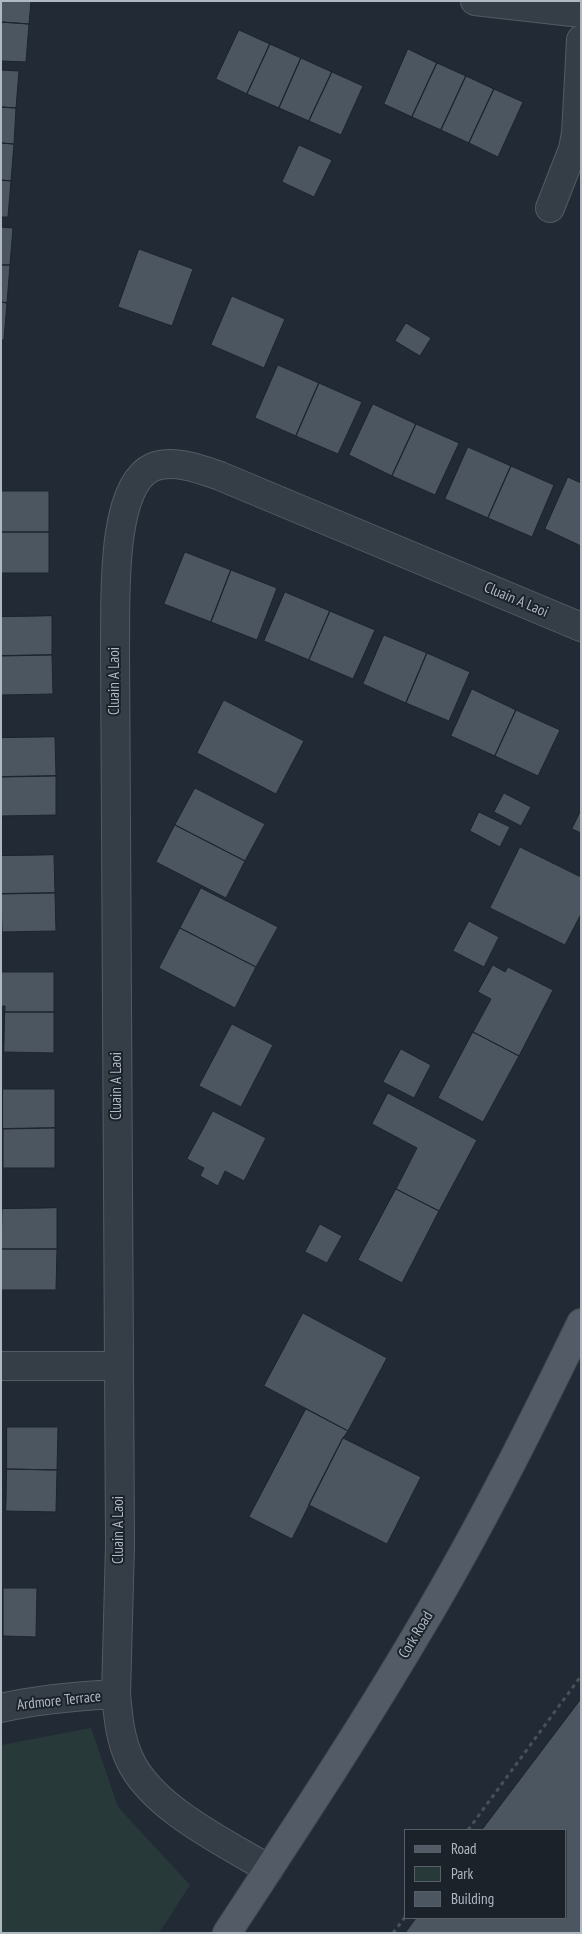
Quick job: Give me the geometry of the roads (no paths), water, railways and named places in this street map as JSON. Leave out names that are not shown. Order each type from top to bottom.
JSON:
[{"type":"main road","name":"Cork Road","points":[[227,1933],[378,1698],[450,1577],[498,1490],[581,1323]]},
{"type":"street","points":[[475,1],[581,13]]},
{"type":"street","points":[[550,208],[573,149],[576,134],[581,40]]},
{"type":"street","name":"Cluain A Laoi","points":[[269,1869],[197,1825],[146,1785],[129,1758],[122,1737],[116,1694],[120,1545],[115,678],[116,578],[121,522],[135,484],[146,472],[161,465],[182,465],[206,471],[581,627]]},
{"type":"street","points":[[1,1366],[118,1366]]},
{"type":"street","name":"Ardmore Terrace","points":[[1,1708],[76,1697],[116,1694]]}]
